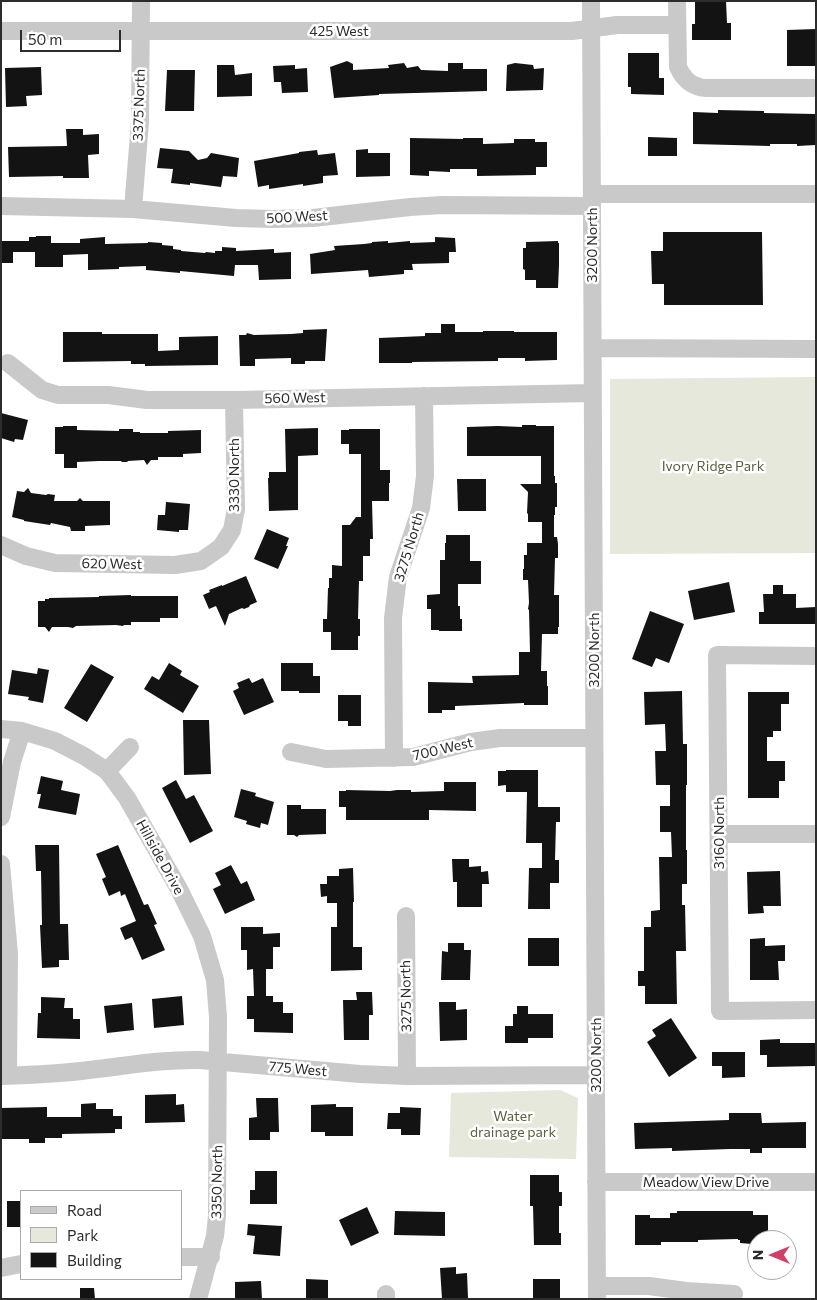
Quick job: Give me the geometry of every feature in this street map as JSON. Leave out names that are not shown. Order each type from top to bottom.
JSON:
[{"type":"street","name":"3375 North","points":[[133,210],[140,122],[141,1]]},
{"type":"street","name":"3200 North","points":[[591,1],[597,1292]]},
{"type":"street","points":[[677,1],[678,68],[686,80],[699,87],[706,88],[816,88]]},
{"type":"street","name":"425 West","points":[[1,32],[572,31],[617,25],[677,25]]},
{"type":"street","name":"500 West","points":[[1,206],[133,210],[272,219],[313,218],[410,207],[816,194]]},
{"type":"street","points":[[593,348],[816,349]]},
{"type":"street","name":"560 West","points":[[8,363],[42,390],[58,395],[108,395],[147,400],[593,393]]},
{"type":"street","name":"3275 North","points":[[394,758],[393,618],[398,577],[421,508],[425,476],[424,396]]},
{"type":"street","name":"3330 North","points":[[221,547],[232,530],[236,509],[234,400]]},
{"type":"street","name":"620 West","points":[[1,545],[26,556],[55,563],[103,565],[175,565],[201,561],[221,547]]},
{"type":"street","name":"3160 North","points":[[816,656],[718,656],[720,1011],[816,1010]]},
{"type":"street","name":"Hillside Drive","points":[[1,729],[22,731],[55,741],[84,756],[107,771],[132,806],[179,889],[202,936],[215,980],[218,1017],[218,1062]]},
{"type":"street","points":[[1,817],[12,762],[22,731]]},
{"type":"street","name":"700 West","points":[[291,752],[326,759],[394,758],[413,757],[471,742],[500,738],[594,738]]},
{"type":"street","points":[[107,771],[130,747]]},
{"type":"street","points":[[719,834],[816,834]]},
{"type":"street","points":[[1,864],[3,904],[9,954],[5,1076]]},
{"type":"street","name":"3275 North","points":[[406,916],[407,1076]]},
{"type":"street","name":"775 West","points":[[5,1076],[91,1070],[173,1060],[407,1076],[596,1075]]},
{"type":"street","name":"3350 North","points":[[198,1299],[215,1236],[217,1216],[218,1062]]},
{"type":"street","name":"Meadow View Drive","points":[[596,1182],[816,1182]]},
{"type":"street","points":[[182,1257],[210,1257]]},
{"type":"street","points":[[1,1268],[20,1264]]},
{"type":"street","points":[[597,1292],[649,1286],[686,1291],[734,1294]]},
{"type":"green space","name":"Ivory Ridge Park","points":[[816,377],[816,553],[610,554],[610,379]]},
{"type":"green space","name":"Water drainage park","points":[[560,1090],[578,1098],[576,1159],[449,1157],[451,1093]]},
{"type":"building","points":[[695,1],[726,1],[727,23],[731,23],[731,40],[692,40],[692,24],[695,24]]},
{"type":"building","points":[[816,29],[816,66],[787,66],[787,30]]},
{"type":"building","points":[[628,53],[659,53],[659,78],[664,78],[664,95],[631,94],[631,87],[628,87]]},
{"type":"building","points":[[347,61],[353,64],[353,70],[389,68],[388,65],[404,63],[407,68],[418,66],[421,70],[448,71],[448,63],[463,63],[463,69],[487,69],[487,91],[379,94],[334,98],[330,67]]},
{"type":"building","points":[[515,63],[533,65],[534,69],[544,68],[543,90],[506,91],[507,65]]},
{"type":"building","points":[[217,65],[234,65],[235,75],[252,73],[252,96],[217,97]]},
{"type":"building","points":[[295,65],[295,69],[307,68],[308,92],[282,93],[281,82],[274,82],[273,66]]},
{"type":"building","points":[[41,67],[42,95],[26,96],[27,106],[6,107],[5,68]]},
{"type":"building","points":[[167,70],[195,70],[194,111],[165,111]]},
{"type":"building","points":[[718,110],[816,114],[816,145],[693,144],[693,112],[718,113]]},
{"type":"building","points":[[66,129],[83,129],[83,135],[99,134],[99,154],[88,155],[89,178],[63,178],[63,176],[9,177],[8,147],[67,146]]},
{"type":"building","points":[[648,137],[677,138],[677,156],[648,156]]},
{"type":"building","points":[[410,138],[483,138],[483,144],[514,143],[514,139],[535,139],[535,142],[547,142],[547,167],[536,167],[536,175],[477,176],[477,169],[450,169],[450,172],[429,171],[429,176],[410,175]]},
{"type":"building","points":[[160,148],[189,151],[198,160],[207,158],[211,153],[239,158],[237,177],[223,176],[221,187],[190,183],[190,185],[171,183],[173,169],[157,168]]},
{"type":"building","points":[[368,149],[368,153],[390,153],[390,176],[356,177],[356,150]]},
{"type":"building","points":[[317,150],[318,155],[335,153],[338,175],[323,176],[323,183],[303,186],[303,184],[269,189],[269,185],[258,187],[254,161]]},
{"type":"building","points":[[663,232],[762,232],[763,305],[664,305],[664,284],[652,284],[651,251],[663,251]]},
{"type":"building","points":[[51,236],[51,243],[80,243],[80,239],[105,237],[105,244],[162,243],[162,245],[173,246],[173,249],[181,251],[205,253],[222,251],[222,247],[236,248],[236,251],[274,249],[274,253],[291,252],[291,279],[259,280],[258,265],[235,265],[234,276],[146,270],[146,266],[88,270],[88,254],[63,255],[63,267],[35,267],[35,252],[13,252],[13,263],[1,263],[1,241],[29,241],[29,237]]},
{"type":"building","points":[[435,237],[455,238],[456,252],[449,252],[449,263],[412,264],[413,270],[404,270],[404,274],[369,277],[368,270],[311,274],[310,254],[335,250],[334,246],[388,241],[388,243],[410,241],[410,243],[435,242]]},
{"type":"building","points":[[558,241],[558,288],[536,288],[536,280],[525,280],[523,248],[526,248],[526,242]]},
{"type":"building","points":[[441,324],[455,324],[455,332],[557,332],[557,360],[525,361],[525,358],[498,358],[498,361],[379,363],[379,338],[425,336],[425,333],[441,333]]},
{"type":"building","points":[[327,329],[325,361],[305,361],[305,364],[291,364],[291,358],[255,359],[255,366],[240,366],[239,335],[246,335],[247,333],[254,335],[291,334],[303,333],[303,330]]},
{"type":"building","points":[[63,332],[158,334],[158,351],[179,350],[179,337],[218,336],[218,365],[145,366],[145,364],[131,364],[131,361],[63,362]]},
{"type":"building","points":[[1,413],[28,420],[23,440],[15,439],[14,442],[1,438]]},
{"type":"building","points":[[522,425],[554,426],[554,476],[555,483],[557,483],[557,507],[555,507],[554,515],[554,537],[557,537],[558,558],[555,558],[554,595],[559,595],[559,627],[558,634],[542,634],[541,671],[547,671],[548,705],[524,705],[524,703],[455,706],[455,710],[442,710],[442,713],[428,713],[428,682],[473,683],[472,676],[519,675],[519,652],[530,652],[528,580],[523,580],[524,555],[527,555],[527,543],[542,543],[542,522],[528,522],[528,492],[520,484],[541,484],[541,456],[467,456],[467,427],[522,427]]},
{"type":"building","points":[[77,426],[77,430],[119,431],[119,429],[133,429],[133,432],[140,433],[201,430],[201,453],[183,454],[183,457],[158,457],[158,460],[151,460],[147,465],[144,460],[127,462],[99,461],[77,462],[77,468],[64,468],[64,454],[55,454],[55,427]]},
{"type":"building","points":[[318,428],[318,455],[298,456],[298,510],[269,511],[269,472],[286,472],[285,429]]},
{"type":"building","points":[[380,429],[380,470],[390,470],[389,501],[372,501],[373,539],[370,539],[370,556],[363,556],[363,581],[359,581],[358,619],[360,619],[360,636],[358,636],[358,650],[331,650],[331,632],[323,632],[323,619],[327,619],[329,578],[332,578],[332,565],[342,566],[342,525],[350,525],[356,517],[361,517],[361,454],[349,454],[349,444],[341,444],[341,430]]},
{"type":"building","points":[[457,479],[486,479],[486,511],[458,511]]},
{"type":"building","points":[[28,488],[31,493],[55,495],[54,501],[77,501],[80,498],[83,501],[110,501],[110,525],[85,526],[85,531],[71,531],[70,527],[51,523],[50,525],[24,521],[12,517],[17,491],[24,492]]},
{"type":"building","points":[[166,502],[190,504],[188,530],[179,530],[179,532],[157,530],[158,515],[165,515]]},
{"type":"building","points":[[267,529],[289,538],[286,546],[288,546],[278,569],[254,559]]},
{"type":"building","points":[[446,535],[470,535],[470,561],[481,561],[481,584],[458,584],[458,606],[460,606],[462,631],[431,630],[431,609],[427,609],[427,595],[440,594],[440,560],[445,560]]},
{"type":"building","points":[[246,576],[257,602],[229,614],[225,626],[216,606],[209,609],[203,595],[210,592],[209,590]]},
{"type":"building","points":[[729,582],[735,612],[694,620],[688,591]]},
{"type":"building","points":[[773,585],[783,585],[783,594],[796,594],[796,608],[816,607],[816,624],[759,624],[759,612],[764,612],[763,594],[773,594]]},
{"type":"building","points":[[131,595],[178,596],[178,618],[160,618],[160,622],[131,622],[131,625],[123,626],[52,627],[49,632],[45,627],[38,627],[38,601],[45,601],[45,599],[49,598]]},
{"type":"building","points":[[650,611],[684,624],[669,663],[656,658],[652,667],[632,659]]},
{"type":"building","points":[[169,663],[182,671],[180,675],[199,686],[183,713],[144,689],[152,676],[159,680]]},
{"type":"building","points":[[281,663],[313,663],[313,676],[320,676],[320,693],[281,691]]},
{"type":"building","points":[[91,664],[114,677],[87,722],[64,708]]},
{"type":"building","points":[[38,668],[49,670],[43,703],[28,700],[29,697],[8,694],[12,670],[37,674]]},
{"type":"building","points":[[249,678],[252,683],[263,678],[274,702],[244,715],[233,691],[239,688],[237,683]]},
{"type":"building","points":[[682,691],[683,744],[687,744],[687,884],[682,884],[682,905],[685,905],[686,951],[676,951],[677,1004],[645,1004],[645,986],[638,986],[638,971],[644,971],[644,927],[651,927],[651,911],[660,910],[659,857],[672,857],[671,832],[660,832],[660,806],[670,806],[670,785],[656,785],[655,751],[666,751],[665,724],[645,725],[644,692]]},
{"type":"building","points":[[748,692],[789,692],[789,704],[781,704],[781,731],[773,731],[773,737],[767,737],[767,761],[785,761],[785,781],[779,781],[779,798],[748,798]]},
{"type":"building","points":[[338,695],[361,695],[361,726],[348,726],[348,721],[338,721]]},
{"type":"building","points":[[183,720],[209,720],[211,774],[184,775]]},
{"type":"building","points":[[538,770],[538,807],[560,807],[560,822],[556,822],[555,860],[559,860],[559,883],[550,883],[550,909],[528,909],[529,868],[542,868],[542,843],[526,843],[527,792],[506,792],[506,785],[498,786],[498,771]]},
{"type":"building","points":[[41,776],[63,781],[61,790],[80,794],[76,815],[38,808],[41,794],[37,794]]},
{"type":"building","points":[[176,780],[186,799],[194,795],[213,831],[190,843],[162,788]]},
{"type":"building","points":[[444,782],[476,782],[476,811],[429,810],[429,820],[346,820],[346,807],[339,807],[339,791],[444,791]]},
{"type":"building","points":[[241,789],[256,793],[255,796],[274,802],[268,825],[261,823],[260,828],[246,824],[247,821],[234,817]]},
{"type":"building","points":[[287,805],[301,805],[301,809],[326,809],[326,834],[299,835],[297,837],[287,835]]},
{"type":"building","points":[[35,845],[59,845],[60,924],[68,924],[69,960],[59,960],[59,967],[42,968],[40,925],[42,925],[41,871],[36,871]]},
{"type":"building","points":[[118,845],[144,905],[148,904],[157,924],[154,925],[165,950],[142,960],[132,937],[125,940],[120,928],[136,921],[125,894],[121,896],[120,891],[109,896],[102,879],[106,877],[96,854]]},
{"type":"building","points":[[452,859],[469,859],[469,867],[481,866],[481,872],[488,871],[489,884],[482,884],[482,907],[457,907],[457,882],[453,882]]},
{"type":"building","points":[[231,865],[241,884],[247,881],[255,900],[225,914],[213,889],[221,885],[215,873]]},
{"type":"building","points":[[353,868],[353,947],[362,947],[362,970],[331,971],[331,927],[337,927],[337,903],[327,903],[327,896],[321,897],[320,884],[327,884],[327,876],[339,876],[339,869]]},
{"type":"building","points":[[780,871],[781,906],[763,906],[764,913],[748,914],[747,872]]},
{"type":"building","points":[[241,927],[263,927],[263,934],[280,933],[280,947],[273,947],[273,969],[266,969],[266,996],[273,996],[273,1002],[283,1002],[283,1013],[293,1013],[293,1033],[254,1032],[254,1019],[247,1019],[247,996],[254,996],[253,969],[247,970],[247,950],[241,950]]},
{"type":"building","points":[[528,938],[559,938],[559,966],[528,966]]},
{"type":"building","points":[[765,938],[765,946],[785,945],[785,961],[778,961],[779,980],[750,980],[750,939]]},
{"type":"building","points":[[448,943],[464,943],[464,950],[471,950],[470,980],[441,980],[442,951],[448,952]]},
{"type":"building","points":[[356,992],[372,992],[373,1015],[369,1015],[369,1040],[344,1040],[343,1000],[357,1000]]},
{"type":"building","points":[[182,996],[184,1025],[154,1028],[152,999]]},
{"type":"building","points":[[41,997],[65,998],[64,1008],[73,1008],[73,1019],[80,1019],[80,1039],[37,1038],[38,1013],[41,1013]]},
{"type":"building","points":[[439,1002],[456,1002],[456,1010],[467,1009],[467,1040],[440,1041]]},
{"type":"building","points":[[132,1003],[134,1030],[107,1033],[104,1006]]},
{"type":"building","points":[[517,1006],[528,1006],[528,1014],[553,1014],[553,1038],[528,1038],[528,1043],[505,1043],[505,1026],[513,1026],[513,1014],[517,1014]]},
{"type":"building","points":[[671,1018],[697,1058],[669,1077],[647,1042],[656,1036],[652,1030]]},
{"type":"building","points":[[780,1039],[780,1043],[816,1043],[816,1066],[767,1067],[767,1055],[760,1055],[760,1040]]},
{"type":"building","points":[[712,1052],[745,1052],[745,1077],[722,1078],[722,1066],[712,1066]]},
{"type":"building","points":[[176,1094],[176,1105],[184,1104],[185,1122],[145,1123],[145,1095]]},
{"type":"building","points":[[256,1098],[278,1098],[279,1132],[270,1132],[270,1140],[249,1140],[249,1118],[257,1117]]},
{"type":"building","points":[[96,1103],[96,1109],[113,1109],[113,1116],[122,1116],[122,1129],[115,1129],[115,1133],[62,1134],[62,1138],[45,1138],[45,1143],[29,1143],[29,1139],[1,1139],[1,1108],[47,1107],[47,1117],[81,1117],[81,1104]]},
{"type":"building","points":[[336,1104],[336,1107],[353,1107],[353,1136],[325,1136],[325,1132],[311,1132],[311,1105]]},
{"type":"building","points":[[400,1107],[421,1108],[420,1135],[401,1135],[401,1129],[387,1129],[388,1113],[400,1113]]},
{"type":"building","points":[[729,1113],[761,1113],[762,1123],[806,1122],[806,1148],[762,1148],[762,1153],[750,1153],[750,1149],[672,1151],[672,1148],[635,1149],[634,1123],[729,1120]]},
{"type":"building","points":[[255,1171],[277,1171],[277,1204],[250,1204],[250,1190],[255,1190]]},
{"type":"building","points":[[530,1175],[559,1175],[559,1192],[562,1192],[562,1206],[559,1206],[561,1245],[534,1245],[533,1206],[530,1206]]},
{"type":"building","points":[[7,1201],[20,1201],[20,1227],[7,1227]]},
{"type":"building","points":[[367,1207],[379,1233],[351,1246],[339,1220]]},
{"type":"building","points":[[395,1211],[445,1212],[445,1236],[394,1235]]},
{"type":"building","points":[[677,1211],[753,1211],[753,1215],[768,1215],[768,1230],[747,1230],[747,1244],[740,1243],[738,1239],[661,1242],[661,1245],[635,1245],[635,1215],[650,1215],[650,1218],[670,1218],[670,1213],[677,1213]]},
{"type":"building","points":[[248,1224],[282,1226],[280,1256],[253,1254],[255,1236],[247,1235]]},
{"type":"building","points":[[456,1267],[456,1274],[467,1273],[468,1298],[442,1299],[440,1268]]},
{"type":"building","points":[[306,1279],[328,1280],[328,1299],[306,1299]]},
{"type":"building","points":[[533,1279],[560,1279],[560,1299],[533,1299]]},
{"type":"building","points":[[261,1281],[262,1299],[235,1299],[235,1282]]},
{"type":"building","points":[[80,1288],[94,1288],[95,1299],[80,1299]]}]
